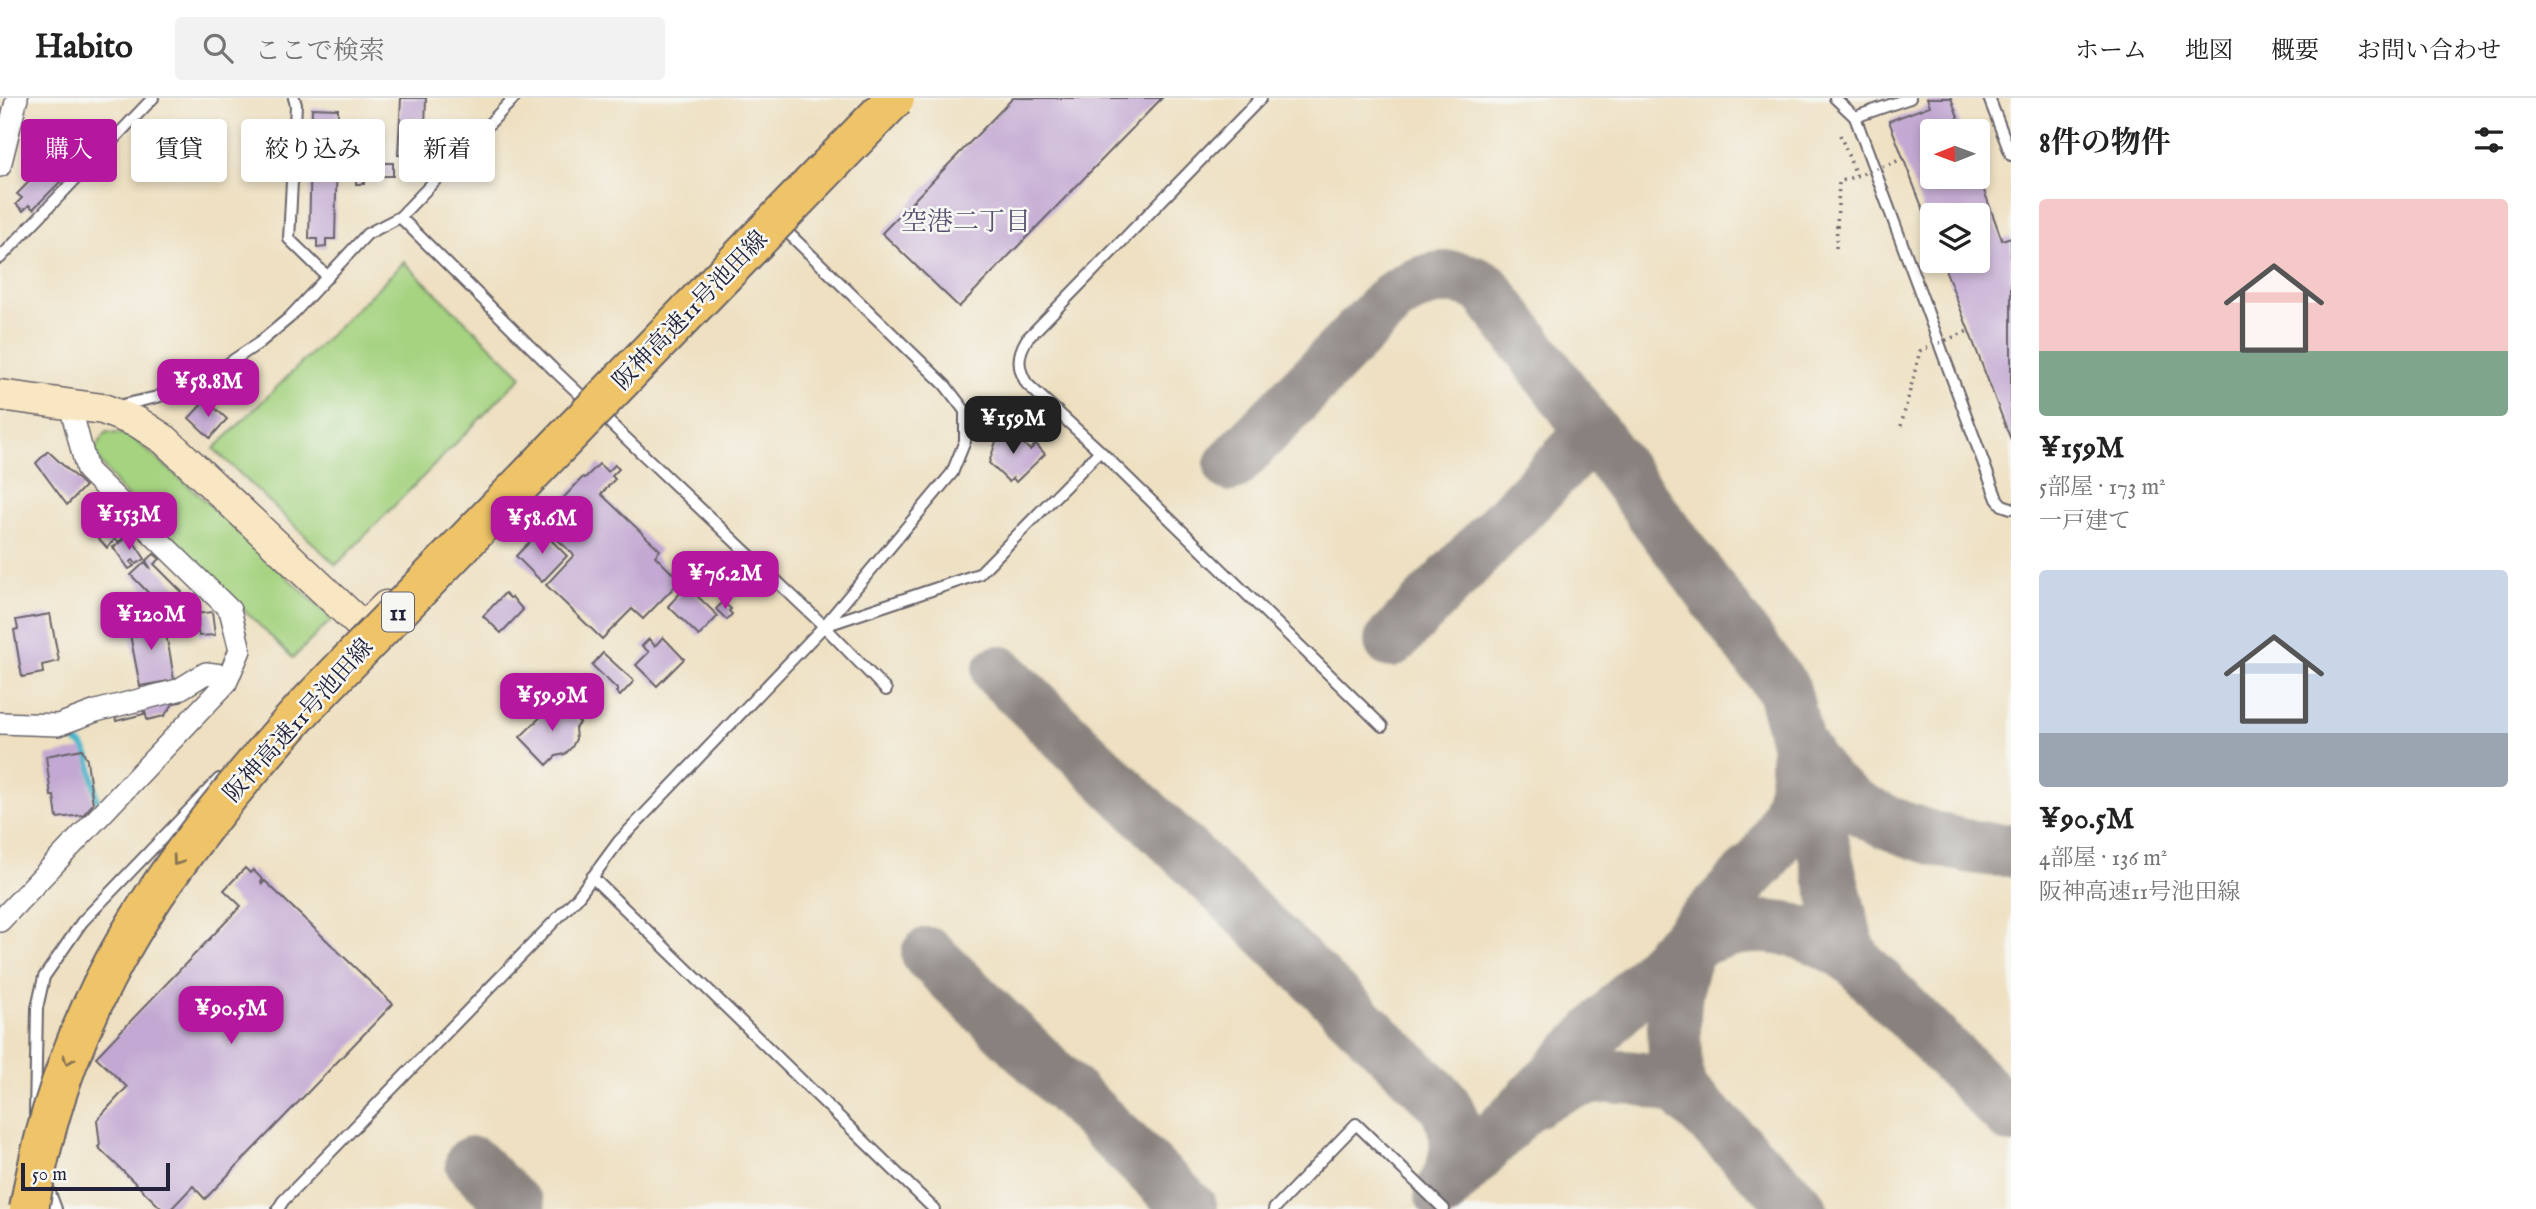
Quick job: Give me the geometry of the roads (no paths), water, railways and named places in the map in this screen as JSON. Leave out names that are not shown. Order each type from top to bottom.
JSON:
[{"type":"highway","name":"阪神高速11号池田線","points":[[4,1209],[23,1118],[43,1053],[60,1011],[78,973],[129,884],[180,815],[294,682],[860,98]]},
{"type":"highway","name":"阪神高速11号池田線","points":[[29,1209],[47,1124],[66,1063],[83,1021],[124,941],[176,862],[216,810],[304,708],[895,98]]},
{"type":"street","points":[[0,166],[17,98]]},
{"type":"street","points":[[0,396],[103,409],[139,423],[165,440],[359,633],[874,98]]},
{"type":"street","points":[[0,921],[226,683],[240,650],[230,610],[87,470],[69,405]]},
{"type":"street","points":[[0,723],[58,725],[96,711],[178,690],[206,673],[229,676]]},
{"type":"lane","points":[[0,258],[153,98]]},
{"type":"lane","points":[[306,98],[295,102],[289,239],[328,277]]},
{"type":"lane","points":[[103,409],[157,397],[220,369],[259,343],[289,318],[367,234],[400,217],[514,98]]},
{"type":"lane","points":[[1261,98],[1027,339],[1020,350],[1020,372],[1027,384],[1100,451],[1382,726]]},
{"type":"lane","points":[[1835,98],[1855,117],[1997,499],[2002,505],[2011,508]]},
{"type":"lane","points":[[1855,117],[1910,98]]},
{"type":"lane","points":[[1989,98],[2011,155]]},
{"type":"lane","points":[[278,1209],[577,898],[619,841],[824,626],[952,473],[965,441],[965,411],[946,385],[765,211]]},
{"type":"lane","points":[[400,217],[585,400],[824,626],[886,690]]},
{"type":"lane","points":[[824,626],[979,574],[1100,451]]},
{"type":"lane","points":[[56,1209],[34,1148],[37,1008],[44,977],[82,922],[223,775]]},
{"type":"lane","points":[[592,877],[934,1209]]},
{"type":"lane","points":[[1275,1209],[1356,1124],[1444,1209]]},
{"type":"waterway","points":[[65,735],[83,746],[89,756],[97,800]]},
{"type":"district","name":"空港二丁目","points":[[966,221]]}]
